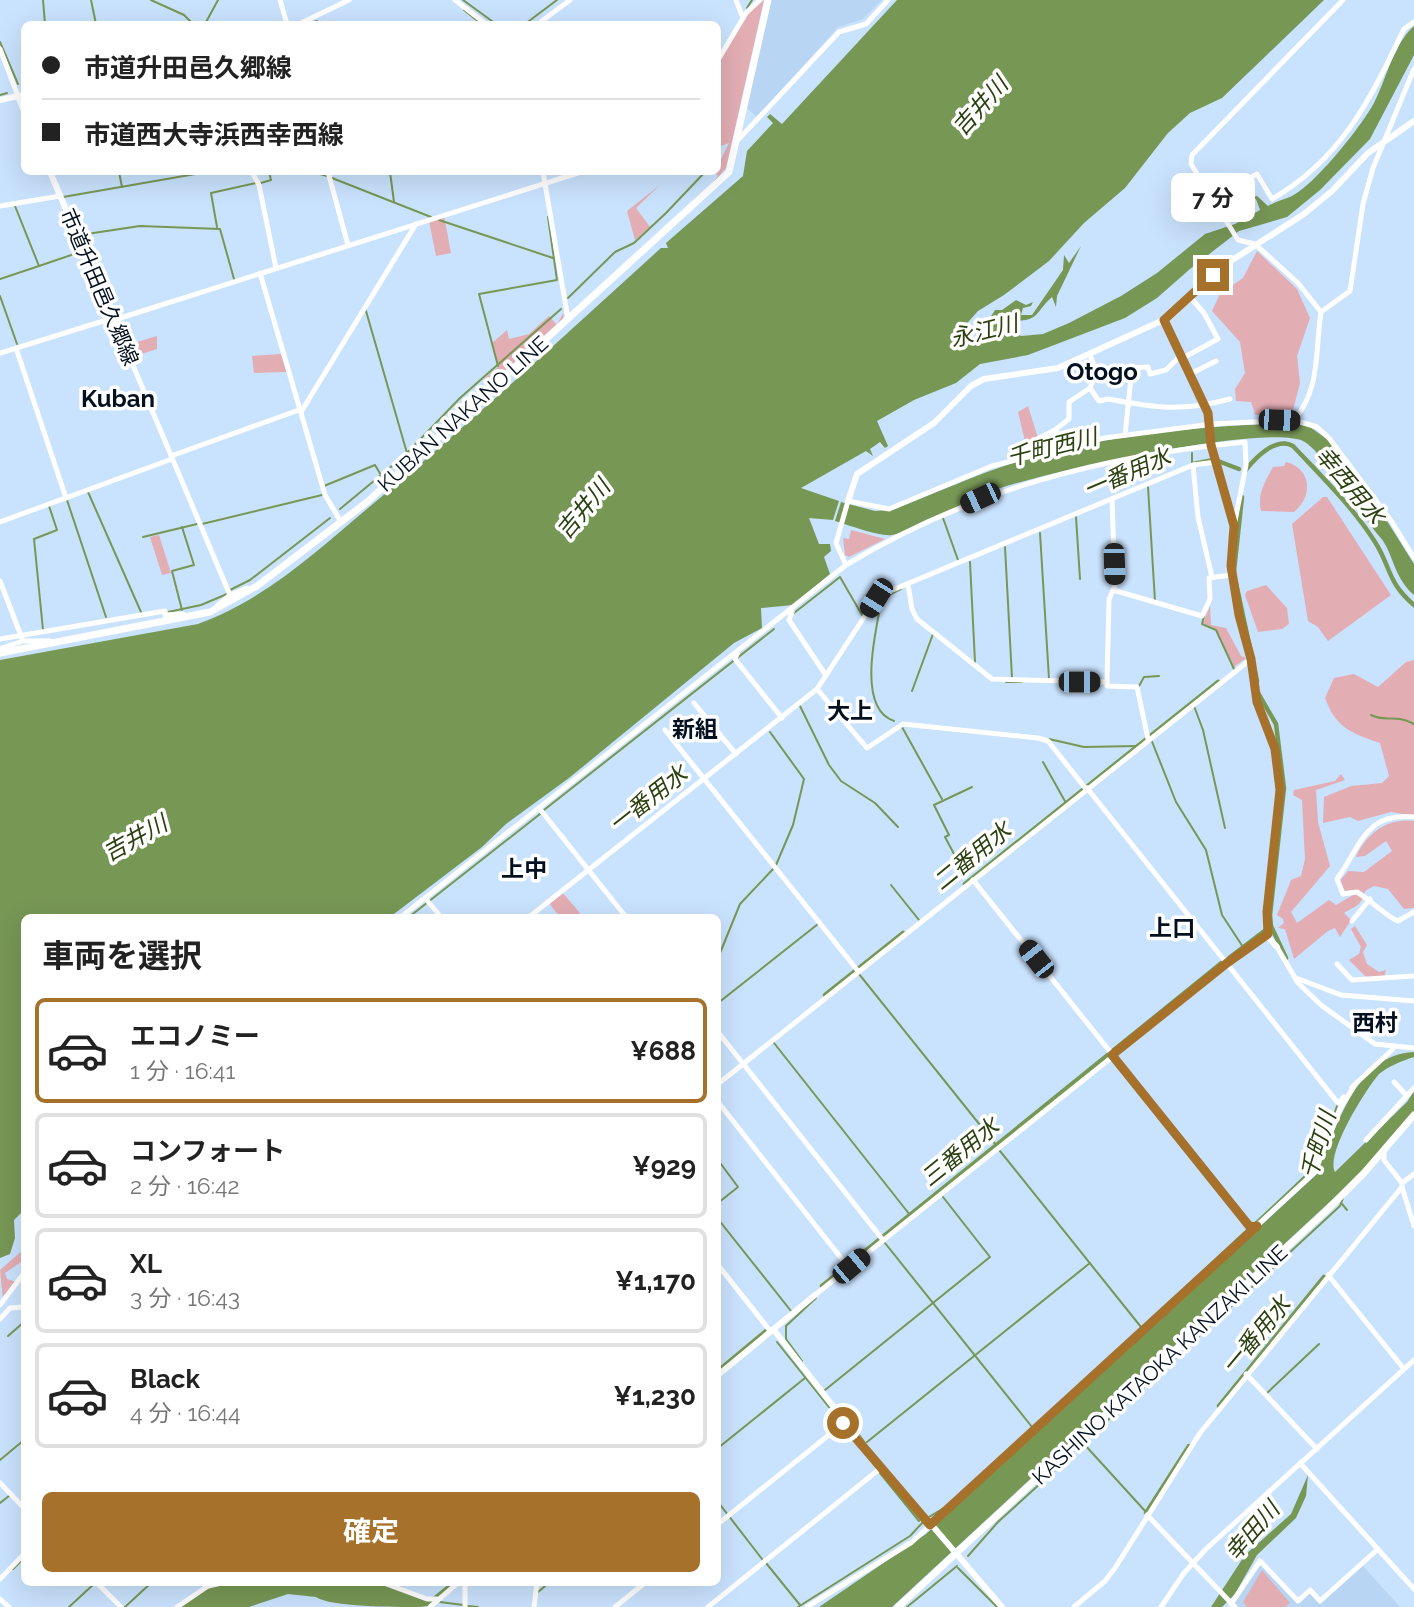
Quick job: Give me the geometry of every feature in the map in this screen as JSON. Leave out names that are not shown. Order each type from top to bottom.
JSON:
[{"type":"main road","name":"KUBAN NAKANO LINE","points":[[0,651],[200,616],[257,586],[341,522],[733,167],[768,0]]},
{"type":"main road","name":"KASHINO KATAOKA KANZAKI LINE","points":[[898,1607],[1328,1209],[1414,1115]]},
{"type":"street","points":[[280,0],[286,21]]},
{"type":"street","points":[[305,21],[349,0]]},
{"type":"street","points":[[455,0],[482,21]]},
{"type":"street","points":[[542,21],[570,0]]},
{"type":"street","points":[[736,0],[742,17]]},
{"type":"street","points":[[721,55],[742,17],[760,0]]},
{"type":"street","points":[[737,141],[839,32],[866,24],[888,0]]},
{"type":"street","points":[[1294,420],[1309,401],[1319,351],[1321,312],[1298,284],[1255,244],[1238,240],[1191,164],[1192,155],[1343,0]]},
{"type":"street","points":[[1225,219],[1223,201],[1233,188],[1257,174],[1272,199],[1302,180],[1340,142],[1366,108],[1404,29],[1414,22]]},
{"type":"street","points":[[0,49],[21,95],[0,100]]},
{"type":"street","points":[[1321,312],[1350,291],[1363,205],[1381,145],[1414,69]]},
{"type":"street","points":[[1368,153],[1414,121]]},
{"type":"street","points":[[846,565],[836,543],[857,474],[934,423],[971,387],[984,379],[1058,368],[1164,320],[1223,266],[1304,214],[1332,191],[1387,130]]},
{"type":"street","name":"市道升田邑久郷線","points":[[51,175],[230,595]]},
{"type":"street","points":[[254,175],[259,185],[276,267]]},
{"type":"street","points":[[329,175],[348,244]]},
{"type":"street","points":[[543,175],[568,319]]},
{"type":"street","points":[[0,354],[570,175]]},
{"type":"street","points":[[0,206],[61,197]]},
{"type":"street","points":[[0,522],[300,411],[414,224]]},
{"type":"street","points":[[260,273],[328,505],[341,522]]},
{"type":"street","points":[[1039,438],[1069,419],[1069,402],[1090,388],[1093,380],[1148,367],[1150,374],[1161,373],[1180,358],[1219,339],[1204,313],[1191,298]]},
{"type":"street","points":[[1164,320],[1205,405],[1211,444],[1234,526]]},
{"type":"street","points":[[17,349],[65,497]]},
{"type":"street","points":[[1090,355],[1099,378]]},
{"type":"street","points":[[1190,374],[1216,361]]},
{"type":"street","points":[[1125,435],[1132,369]]},
{"type":"street","points":[[1090,388],[1099,401],[1127,402],[1159,409],[1205,405],[1230,399]]},
{"type":"street","points":[[848,501],[889,509],[992,466],[1065,446],[1125,435],[1209,425],[1294,420],[1317,427],[1329,438],[1392,522],[1414,558]]},
{"type":"street","points":[[1055,430],[1065,446]]},
{"type":"street","points":[[406,914],[541,811],[846,565],[895,536],[1004,489],[1100,464],[1211,444],[1245,442],[1246,465],[1234,526],[1231,575],[1251,659],[1257,702],[1275,749],[1280,790],[1267,912],[1268,937],[1277,947],[1293,976],[1321,1005],[1369,1041],[1393,1049],[1414,1048]]},
{"type":"street","points":[[533,914],[818,687],[876,598],[1193,465],[1216,462]]},
{"type":"street","points":[[1113,590],[1202,616],[1210,599],[1211,577],[1198,517],[1193,465]]},
{"type":"street","points":[[1112,499],[1113,590],[1109,599],[1107,686],[1137,687],[1148,739]]},
{"type":"street","points":[[1211,577],[1231,575]]},
{"type":"street","points":[[0,580],[22,638]]},
{"type":"street","points":[[906,585],[917,619],[992,679],[1107,682]]},
{"type":"street","points":[[210,612],[230,595],[257,586]]},
{"type":"street","points":[[793,609],[789,620],[825,674]]},
{"type":"street","points":[[0,639],[22,638],[165,611],[165,615],[200,616]]},
{"type":"street","points":[[0,651],[22,638],[57,643]]},
{"type":"street","points":[[738,651],[735,660],[781,717]]},
{"type":"street","points":[[721,1081],[857,970],[1251,659]]},
{"type":"street","points":[[818,687],[867,748],[903,724],[1048,741],[1338,1103],[1393,1049]]},
{"type":"street","points":[[694,703],[735,754]]},
{"type":"street","points":[[664,730],[857,970]]},
{"type":"street","points":[[541,811],[624,914]]},
{"type":"street","points":[[1414,817],[1394,816],[1371,827],[1362,836],[1350,863],[1337,879],[1343,894],[1357,892],[1370,899],[1392,920],[1398,921],[1414,912]]},
{"type":"street","points":[[973,880],[1253,1227]]},
{"type":"street","points":[[1352,921],[1370,899]]},
{"type":"street","points":[[427,900],[438,914]]},
{"type":"street","points":[[721,1372],[1111,1053],[1227,963],[1257,941],[1268,937]]},
{"type":"street","points":[[1337,964],[1352,980],[1414,976]]},
{"type":"street","points":[[1293,976],[1341,995],[1414,1002]]},
{"type":"street","points":[[721,1036],[882,1238]]},
{"type":"street","points":[[1394,1082],[1407,1096]]},
{"type":"street","points":[[807,1607],[912,1542],[1314,1173],[1339,1109],[1354,1086]]},
{"type":"street","points":[[1366,1140],[1414,1088]]},
{"type":"street","points":[[721,1106],[848,1266]]},
{"type":"street","points":[[1384,1150],[1384,1160],[1402,1185],[1414,1226]]},
{"type":"street","points":[[1074,1607],[1105,1581],[1193,1442],[1246,1374],[1402,1185],[1414,1174]]},
{"type":"street","points":[[721,1269],[879,1469],[1002,1607]]},
{"type":"street","points":[[1328,1275],[1409,1368]]},
{"type":"street","points":[[0,1305],[21,1277]]},
{"type":"street","points":[[0,1319],[9,1308],[21,1307]]},
{"type":"street","points":[[1161,1607],[1192,1563],[1409,1368],[1414,1360]]},
{"type":"street","points":[[1246,1374],[1317,1449]]},
{"type":"street","points":[[721,1522],[843,1424]]},
{"type":"street","points":[[1301,1464],[1414,1589]]},
{"type":"street","points":[[708,1607],[879,1469]]},
{"type":"street","points":[[0,1483],[21,1505]]},
{"type":"street","points":[[1147,1516],[1232,1604],[1260,1561],[1298,1601],[1310,1590],[1320,1601],[1378,1549]]},
{"type":"street","points":[[0,1579],[21,1557]]},
{"type":"street","points":[[101,1586],[121,1607]]},
{"type":"street","points":[[177,1607],[203,1586]]},
{"type":"street","points":[[392,1586],[433,1602],[454,1586]]},
{"type":"street","points":[[465,1586],[465,1606]]},
{"type":"street","points":[[534,1607],[537,1586]]},
{"type":"street","points":[[615,1607],[641,1586]]},
{"type":"street","points":[[0,1599],[9,1607]]},
{"type":"shaded area","points":[[764,0],[726,168],[721,174],[721,159],[729,143],[721,146],[721,58],[748,13]]},
{"type":"shaded area","points":[[771,0],[882,0],[863,19],[838,27],[757,117],[747,108]]},
{"type":"shaded area","points":[[660,185],[636,208],[650,227],[635,240],[627,211]]},
{"type":"shaded area","points":[[444,216],[451,253],[436,256],[429,221]]},
{"type":"shaded area","points":[[1257,251],[1297,289],[1310,318],[1297,356],[1300,383],[1292,414],[1255,415],[1251,402],[1236,401],[1235,389],[1245,373],[1240,342],[1212,311],[1220,294],[1243,278]]},
{"type":"shaded area","points":[[563,313],[564,321],[488,384],[484,379],[498,367],[492,343],[507,330],[509,339],[529,334],[549,316],[557,325]]},
{"type":"shaded area","points":[[157,336],[157,349],[132,357],[127,345]]},
{"type":"shaded area","points":[[281,354],[287,372],[254,373],[252,356]]},
{"type":"shaded area","points":[[1028,406],[1038,438],[1025,441],[1018,412]]},
{"type":"shaded area","points":[[1286,462],[1301,470],[1305,476],[1305,498],[1294,512],[1261,511],[1261,494],[1267,478],[1273,467],[1284,466]]},
{"type":"shaded area","points":[[1323,497],[1327,497],[1391,595],[1328,641],[1318,627],[1308,621],[1292,524]]},
{"type":"shaded area","points":[[851,530],[885,539],[849,557],[845,555],[843,538],[849,539]]},
{"type":"shaded area","points":[[159,535],[171,573],[162,575],[150,537]]},
{"type":"shaded area","points":[[1266,585],[1287,608],[1289,624],[1282,629],[1258,632],[1245,595],[1247,591]]},
{"type":"shaded area","points":[[1210,606],[1211,625],[1226,628],[1241,656],[1246,658],[1234,667],[1216,629],[1203,623]]},
{"type":"shaded area","points":[[1414,660],[1414,816],[1391,812],[1358,821],[1350,817],[1323,823],[1324,797],[1351,786],[1382,783],[1389,776],[1380,743],[1346,728],[1329,708],[1325,698],[1334,678],[1354,674],[1378,687],[1406,662]]},
{"type":"shaded area","points":[[1341,774],[1345,780],[1316,790],[1318,822],[1330,866],[1291,912],[1297,923],[1329,900],[1336,905],[1353,895],[1352,890],[1345,891],[1340,881],[1348,871],[1364,872],[1392,851],[1386,841],[1365,856],[1356,857],[1361,848],[1379,829],[1404,821],[1414,821],[1414,908],[1404,909],[1388,889],[1374,886],[1365,891],[1357,905],[1344,913],[1351,920],[1340,937],[1335,928],[1328,931],[1294,959],[1285,929],[1278,928],[1284,923],[1283,919],[1277,915],[1291,880],[1301,876],[1305,859],[1302,800],[1293,795],[1294,790],[1335,781]]},
{"type":"shaded area","points":[[562,892],[580,913],[558,914],[549,903]]},
{"type":"shaded area","points":[[1355,926],[1367,945],[1363,952],[1367,964],[1379,972],[1386,970],[1384,977],[1367,978],[1349,960],[1359,954],[1361,947],[1351,929]]},
{"type":"shaded area","points":[[21,1252],[21,1262],[5,1273],[7,1279],[16,1282],[3,1300],[0,1270]]},
{"type":"shaded area","points":[[1262,1564],[1299,1604],[1310,1593],[1320,1604],[1363,1566],[1400,1607],[1238,1607],[1235,1603],[1256,1568]]},
{"type":"shaded area","points":[[1262,1570],[1290,1603],[1285,1607],[1247,1607],[1243,1602]]},
{"type":"water","name":"吉井川","points":[[897,0],[1324,0],[1222,98],[1190,113],[1168,133],[1125,188],[1084,223],[1049,261],[978,311],[954,338],[956,346],[988,334],[992,330],[986,324],[995,310],[1002,310],[1016,300],[1026,305],[1033,302],[1031,306],[1023,308],[1021,315],[1032,315],[1063,270],[1064,255],[1069,263],[1081,246],[1057,296],[1056,307],[1052,297],[1032,318],[1011,321],[1008,326],[1021,336],[1043,334],[1121,296],[1157,273],[1205,234],[1235,224],[1260,210],[1256,199],[1249,198],[1257,196],[1268,206],[1297,193],[1309,184],[1359,126],[1374,103],[1401,42],[1414,26],[1414,55],[1370,139],[1320,190],[1287,217],[1239,231],[1157,298],[1125,318],[1028,355],[980,364],[956,383],[914,400],[877,421],[888,446],[885,448],[880,442],[870,449],[873,456],[866,451],[801,488],[839,501],[833,520],[809,518],[819,544],[830,544],[831,551],[824,557],[830,574],[793,605],[761,608],[762,628],[734,643],[569,778],[506,824],[482,847],[394,914],[21,914],[21,1213],[14,1220],[15,1238],[10,1254],[0,1258],[0,660],[198,624],[267,589],[329,541],[442,445],[661,248],[668,248],[666,243],[743,176],[747,151],[773,123],[767,117],[770,114],[782,124]]},
{"type":"water","points":[[1291,423],[1310,427],[1328,440],[1387,521],[1414,564],[1414,595],[1401,580],[1384,542],[1320,457],[1303,441],[1280,437],[1199,444],[1052,474],[989,492],[892,535],[873,533],[835,521],[841,502],[875,511],[890,510],[1025,459],[1090,443],[1191,429]]},
{"type":"water","points":[[1414,1052],[1414,1057],[1379,1074],[1365,1093],[1341,1137],[1333,1163],[1335,1172],[1407,1102],[1414,1091],[1414,1112],[1362,1172],[892,1607],[819,1607],[926,1534],[1317,1174],[1340,1117],[1362,1080],[1377,1066],[1394,1056]]},
{"type":"water","name":"幸田川","points":[[1308,1475],[1306,1496],[1296,1518],[1257,1555],[1235,1594],[1222,1607],[1211,1607],[1245,1555],[1291,1514]]},
{"type":"water","points":[[218,1586],[386,1586],[435,1599],[428,1606],[419,1607],[349,1605],[288,1594],[249,1607],[181,1607],[207,1589]]},
{"type":"waterway","points":[[43,0],[45,21]]},
{"type":"waterway","points":[[91,0],[95,21]]},
{"type":"waterway","points":[[151,0],[184,15],[190,21]]},
{"type":"waterway","points":[[207,21],[218,0]]},
{"type":"waterway","points":[[463,0],[492,21]]},
{"type":"waterway","points":[[529,21],[557,0]]},
{"type":"waterway","points":[[747,8],[752,0]]},
{"type":"waterway","points":[[464,10],[478,21]]},
{"type":"waterway","points":[[0,42],[18,84]]},
{"type":"waterway","points":[[0,95],[7,93]]},
{"type":"waterway","points":[[120,175],[122,187]]},
{"type":"waterway","points":[[63,197],[190,175]]},
{"type":"waterway","points":[[261,183],[271,180],[270,175]]},
{"type":"waterway","points":[[390,175],[394,202]]},
{"type":"waterway","points":[[568,298],[615,252],[634,243],[702,175]]},
{"type":"waterway","points":[[332,178],[431,217]]},
{"type":"waterway","points":[[217,227],[211,193],[256,183]]},
{"type":"waterway","points":[[0,279],[39,266],[15,206]]},
{"type":"waterway","points":[[498,366],[479,294],[557,280],[548,217]]},
{"type":"waterway","points":[[439,220],[553,258]]},
{"type":"waterway","points":[[80,235],[140,226],[220,229],[234,279]]},
{"type":"waterway","points":[[39,266],[80,252]]},
{"type":"waterway","points":[[0,296],[17,344]]},
{"type":"waterway","points":[[366,311],[407,453],[460,398],[561,309]]},
{"type":"waterway","name":"幸西用水","points":[[1245,471],[1273,446],[1293,446],[1357,516],[1375,542],[1394,582],[1414,605]]},
{"type":"waterway","points":[[1192,453],[1192,462]]},
{"type":"waterway","points":[[340,509],[404,456]]},
{"type":"waterway","name":"一番用水","points":[[1193,464],[1213,460]]},
{"type":"waterway","name":"一番用水","points":[[1218,461],[1239,469]]},
{"type":"waterway","points":[[324,486],[375,465],[381,475]]},
{"type":"waterway","points":[[1148,487],[1155,601]]},
{"type":"waterway","points":[[88,492],[141,612]]},
{"type":"waterway","points":[[202,524],[322,495]]},
{"type":"waterway","name":"幸西用水","points":[[1234,571],[1242,497]]},
{"type":"waterway","points":[[67,500],[106,617]]},
{"type":"waterway","points":[[43,630],[34,539],[57,530],[49,506]]},
{"type":"waterway","points":[[1076,517],[1080,579]]},
{"type":"waterway","points":[[230,590],[250,580],[330,518]]},
{"type":"waterway","points":[[943,518],[958,560]]},
{"type":"waterway","points":[[143,537],[197,524]]},
{"type":"waterway","points":[[182,527],[194,565],[172,571],[182,610]]},
{"type":"waterway","points":[[1040,533],[1049,679]]},
{"type":"waterway","points":[[1005,547],[1012,678]]},
{"type":"waterway","points":[[970,562],[975,662]]},
{"type":"waterway","points":[[794,613],[840,577],[862,615]]},
{"type":"waterway","name":"幸西用水","points":[[1236,583],[1257,681]]},
{"type":"waterway","points":[[894,721],[882,713],[875,700],[872,684],[873,646],[882,598],[901,589]]},
{"type":"waterway","points":[[168,612],[201,605],[227,594]]},
{"type":"waterway","points":[[1204,616],[1202,624],[1216,630],[1234,669]]},
{"type":"waterway","points":[[544,810],[774,629]]},
{"type":"waterway","points":[[912,691],[933,634]]},
{"type":"waterway","points":[[1139,686],[1144,677],[1159,676]]},
{"type":"waterway","points":[[1006,682],[1022,682]]},
{"type":"waterway","name":"二番用水","points":[[965,884],[1218,682]]},
{"type":"waterway","name":"幸西用水","points":[[1258,693],[1276,724],[1284,788],[1270,915],[1271,926],[1286,958]]},
{"type":"waterway","points":[[800,706],[829,765],[841,781],[875,803],[898,827]]},
{"type":"waterway","points":[[1194,706],[1203,730],[1225,828]]},
{"type":"waterway","points":[[1371,715],[1401,719],[1414,724]]},
{"type":"waterway","points":[[902,727],[942,799]]},
{"type":"waterway","points":[[770,732],[804,779],[793,825],[776,865]]},
{"type":"waterway","points":[[1049,739],[1084,747],[1137,746]]},
{"type":"waterway","points":[[1151,739],[1176,802],[1206,850],[1222,915],[1243,947]]},
{"type":"waterway","points":[[1043,762],[1066,803]]},
{"type":"waterway","points":[[961,867],[945,837],[949,835],[934,805],[972,787]]},
{"type":"waterway","points":[[413,914],[540,814]]},
{"type":"waterway","points":[[721,951],[740,904],[774,868]]},
{"type":"waterway","points":[[891,885],[919,920]]},
{"type":"waterway","points":[[721,1001],[818,924]]},
{"type":"waterway","name":"三番用水","points":[[1229,958],[1267,929]]},
{"type":"waterway","name":"二番用水","points":[[825,995],[903,933]]},
{"type":"waterway","name":"三番用水","points":[[822,1286],[1224,961]]},
{"type":"waterway","points":[[859,974],[996,1145]]},
{"type":"waterway","points":[[774,1043],[910,1215]]},
{"type":"waterway","name":"千町川","points":[[1326,1137],[1337,1106]]},
{"type":"waterway","points":[[1000,1151],[1141,1327]]},
{"type":"waterway","name":"千町川","points":[[1253,1225],[1304,1177],[1318,1155]]},
{"type":"waterway","points":[[721,1164],[738,1187],[721,1201]]},
{"type":"waterway","points":[[825,1390],[990,1257],[943,1197]]},
{"type":"waterway","points":[[1082,1444],[1340,1206],[1343,1198]]},
{"type":"waterway","points":[[1342,1204],[1347,1210]]},
{"type":"waterway","points":[[721,1223],[791,1311]]},
{"type":"waterway","points":[[1150,1320],[1249,1228]]},
{"type":"waterway","points":[[885,1243],[1032,1427]]},
{"type":"waterway","points":[[867,1442],[1090,1263]]},
{"type":"waterway","name":"一番用水","points":[[1219,1406],[1324,1277]]},
{"type":"waterway","points":[[802,1361],[786,1339],[786,1326],[816,1298]]},
{"type":"waterway","points":[[8,1336],[21,1325]]},
{"type":"waterway","name":"三番用水","points":[[721,1368],[766,1331]]},
{"type":"waterway","points":[[777,1342],[840,1421]]},
{"type":"waterway","points":[[1266,1394],[1319,1344]]},
{"type":"waterway","points":[[721,1446],[805,1378]]},
{"type":"waterway","points":[[843,1426],[877,1468]]},
{"type":"waterway","points":[[857,1432],[865,1443]]},
{"type":"waterway","points":[[0,1460],[21,1442]]},
{"type":"waterway","points":[[1084,1444],[1146,1512]]},
{"type":"waterway","name":"一番用水","points":[[1146,1513],[1189,1446]]},
{"type":"waterway","points":[[968,1556],[998,1522],[1065,1461]]},
{"type":"waterway","points":[[880,1473],[919,1521]]},
{"type":"waterway","points":[[929,1517],[947,1506],[979,1477]]},
{"type":"waterway","points":[[0,1503],[9,1496]]},
{"type":"waterway","points":[[721,1506],[762,1559]]},
{"type":"waterway","points":[[798,1607],[910,1536],[924,1521]]},
{"type":"waterway","points":[[13,1569],[21,1561]]},
{"type":"waterway","points":[[766,1563],[800,1605]]},
{"type":"waterway","points":[[907,1607],[957,1566]]},
{"type":"waterway","points":[[958,1568],[997,1607]]},
{"type":"waterway","points":[[69,1607],[92,1586]]},
{"type":"waterway","points":[[125,1607],[148,1586]]},
{"type":"waterway","name":"三番用水","points":[[434,1599],[450,1586]]},
{"type":"waterway","points":[[538,1592],[545,1586]]},
{"type":"waterway","points":[[440,1602],[463,1605]]},
{"type":"waterway","points":[[468,1606],[478,1607]]},
{"type":"district","name":"Otogo","points":[[1102,372]]},
{"type":"district","name":"Kuban","points":[[118,399]]},
{"type":"district","name":"大上","points":[[850,711]]},
{"type":"district","name":"新組","points":[[695,729]]},
{"type":"district","name":"上中","points":[[524,869]]},
{"type":"district","name":"上口","points":[[1172,928]]},
{"type":"district","name":"西村","points":[[1375,1023]]},
{"type":"route","points":[[843,1423],[845,1422],[930,1525],[1257,1226],[1250,1227],[1112,1055],[1253,943],[1268,937],[1266,920],[1280,790],[1275,749],[1255,695],[1251,659],[1231,575],[1234,526],[1211,445],[1208,413],[1164,320],[1198,293],[1213,275]]},
{"type":"water label","name":"永江川","points":[[984,331]]},
{"type":"water label","name":"千町西川","points":[[1052,447]]}]
